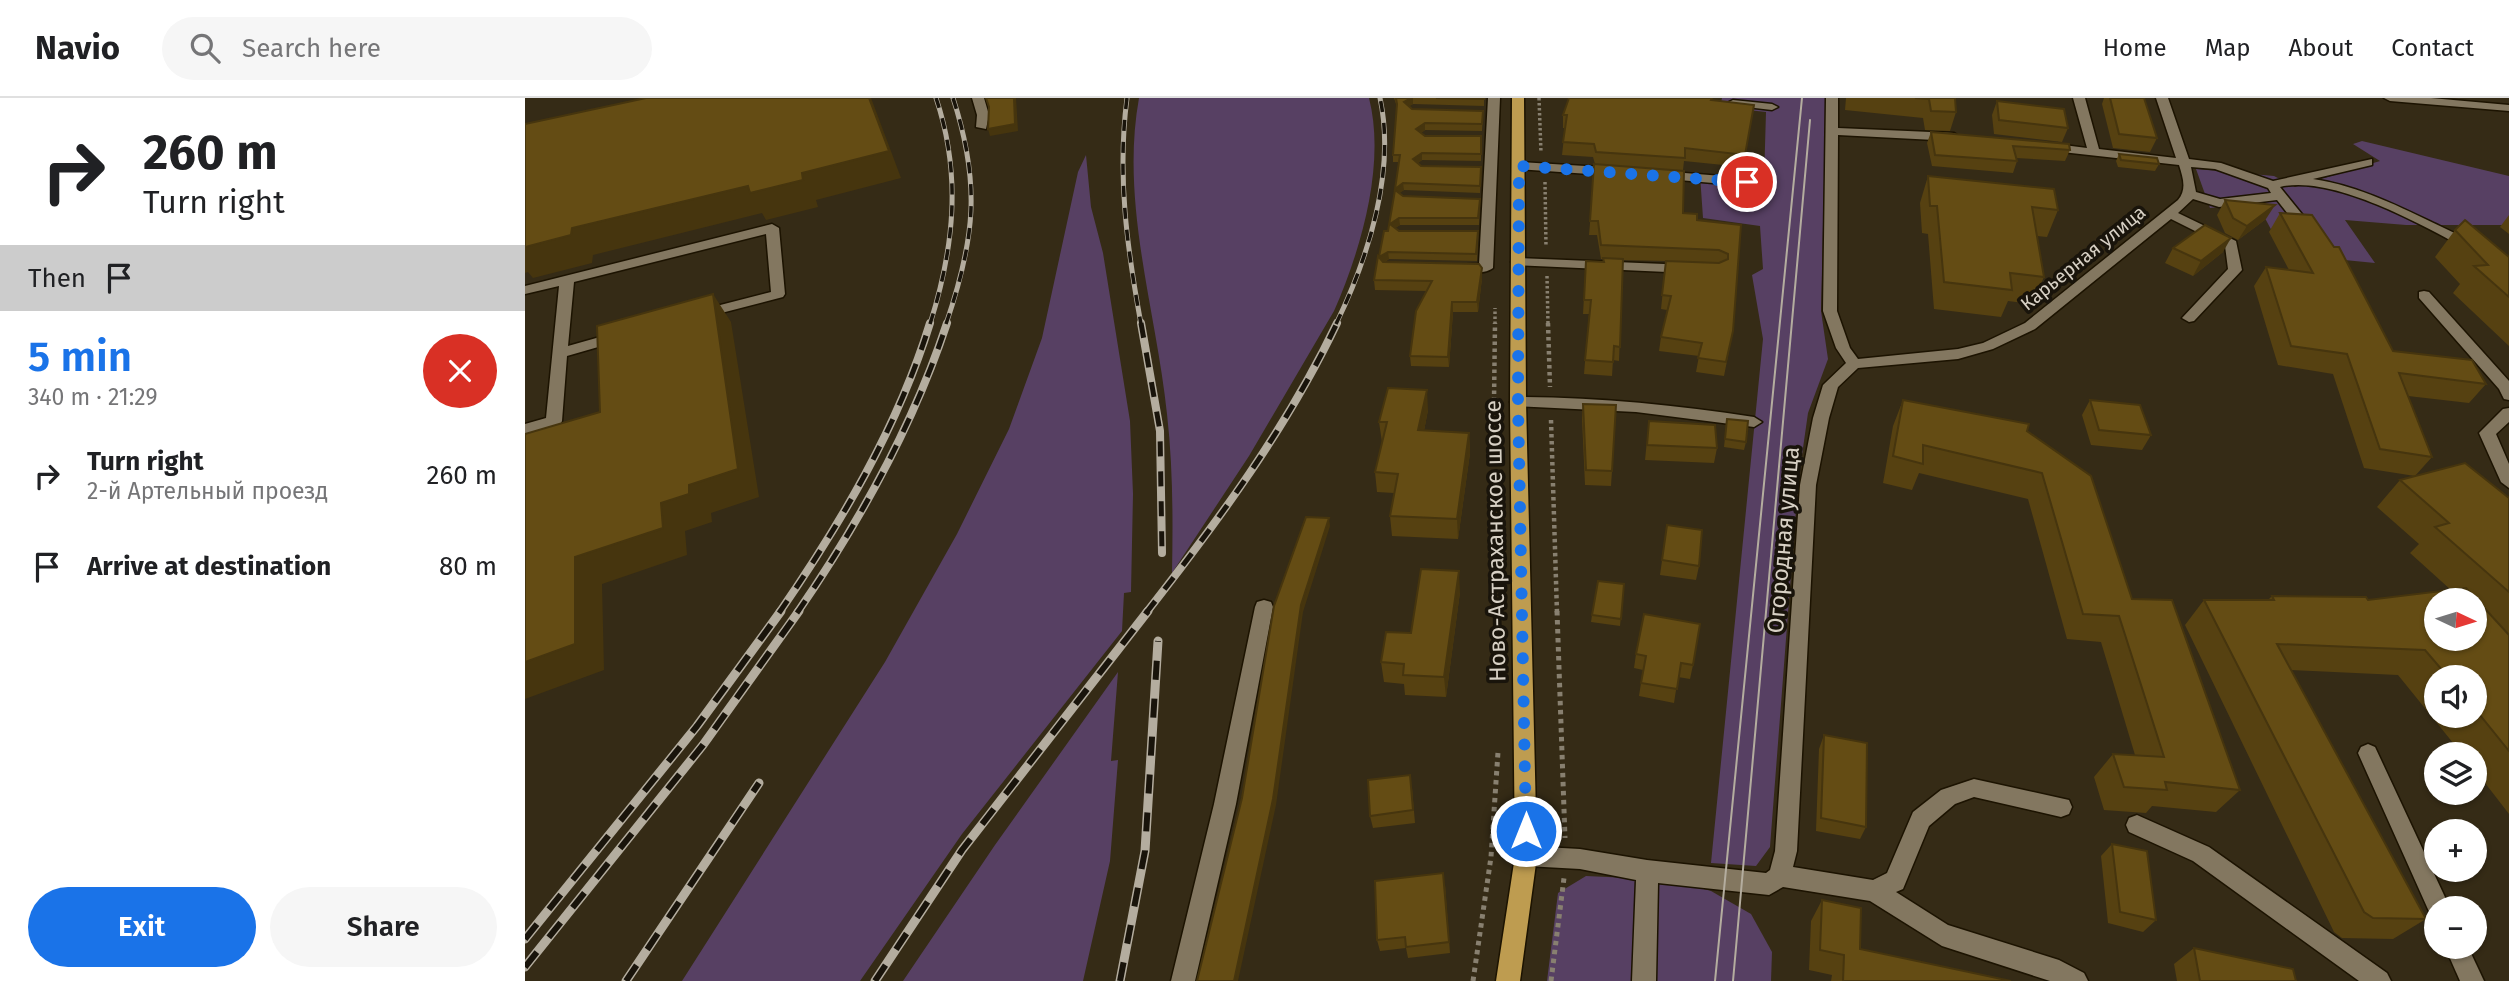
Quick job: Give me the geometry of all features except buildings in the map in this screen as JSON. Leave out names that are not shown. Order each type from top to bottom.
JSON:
[{"type":"main road","name":"Ново-Астраханское шоссе","points":[[1508,981],[1526,856],[1518,402],[1518,98]]},
{"type":"street","points":[[978,98],[983,115],[982,127]]},
{"type":"street","points":[[1445,267],[1486,268],[1480,232],[1484,138],[1486,112],[1494,98]]},
{"type":"street","points":[[1832,98],[1831,310],[1843,348],[1854,364]]},
{"type":"street","points":[[2079,98],[2094,152]]},
{"type":"street","points":[[2162,98],[2186,163],[2190,194],[2219,203],[2275,190],[2294,179],[2368,162]]},
{"type":"street","points":[[2390,98],[2509,108]]},
{"type":"street","points":[[2503,98],[2509,99]]},
{"type":"street","points":[[1718,102],[1772,107]]},
{"type":"street","points":[[1832,131],[1964,138]]},
{"type":"street","points":[[2029,145],[2217,166],[2275,190],[2307,229]]},
{"type":"street","points":[[1519,166],[1626,172]]},
{"type":"street","points":[[1653,174],[1747,182]]},
{"type":"street","points":[[2294,179],[2346,187],[2459,238],[2486,252],[2509,271]]},
{"type":"street","name":"Карьерная улица","points":[[1854,364],[1958,354],[1988,346],[2030,326],[2168,213],[2183,204],[2190,194]]},
{"type":"street","points":[[2168,213],[2231,244],[2235,270],[2189,318]]},
{"type":"street","points":[[525,290],[772,228],[778,294],[685,319]]},
{"type":"street","points":[[1518,262],[1704,270]]},
{"type":"street","points":[[525,429],[554,421],[567,280]]},
{"type":"street","points":[[2424,295],[2506,387],[2509,394]]},
{"type":"street","points":[[560,353],[637,332]]},
{"type":"street","name":"Огородная улица","points":[[1780,876],[1786,851],[1808,485],[1821,418],[1831,385],[1854,364]]},
{"type":"street","points":[[1518,402],[1677,410],[1754,422]]},
{"type":"street","points":[[2509,413],[2487,433],[2509,482]]},
{"type":"street","points":[[1183,981],[1226,804],[1264,607]]},
{"type":"street","points":[[2368,752],[2434,896]]},
{"type":"street","points":[[1874,891],[1895,880],[1921,818],[1948,797],[1974,788],[2061,807]]},
{"type":"street","points":[[2137,825],[2201,854],[2379,981]]},
{"type":"street","points":[[1526,856],[1565,858],[1647,871],[1769,884],[1780,876],[1874,891],[1942,936],[2059,972],[2076,981]]},
{"type":"street","points":[[1644,981],[1647,871]]},
{"type":"street","points":[[2462,959],[2472,981]]},
{"type":"path","points":[[1539,98],[1541,167],[1545,175],[1565,858],[1551,981]]},
{"type":"path","points":[[1486,268],[1495,272],[1495,415]]},
{"type":"path","points":[[1473,981],[1491,857],[1499,746]]},
{"type":"shaded area","points":[[1139,98],[1369,98],[1375,151],[1373,178],[1361,234],[1334,311],[1249,456],[1172,573],[1169,434],[1142,256],[1134,177],[1134,137]]},
{"type":"shaded area","points":[[1722,98],[1826,98],[1821,311],[1828,359],[1808,413],[1798,483],[1770,847],[1756,866],[1711,863],[1763,339],[1752,275],[1763,269],[1760,226],[1703,218],[1700,175],[1764,180],[1766,112],[1720,107]]},
{"type":"shaded area","points":[[2362,141],[2509,176],[2509,225],[2406,225],[2345,220],[2375,263],[2284,254],[2257,203],[2210,208],[2196,169],[2274,176],[2295,187],[2380,161],[2353,144]]},
{"type":"shaded area","points":[[1086,155],[1091,207],[1103,253],[1130,421],[1133,494],[1131,592],[1124,593],[1122,631],[962,834],[860,981],[682,981],[885,662],[957,534],[1009,429],[1042,338],[1078,172]]},
{"type":"shaded area","points":[[1118,672],[1111,761],[1118,760],[1110,861],[1083,981],[903,981],[995,845]]},
{"type":"shaded area","points":[[1586,876],[1672,880],[1711,891],[1751,914],[1772,952],[1771,981],[1547,981],[1558,893]]},
{"type":"tram line","points":[[1715,981],[1802,98]]},
{"type":"tram line","points":[[1733,981],[1810,120]]},
{"type":"railway","points":[[930,324],[945,267],[952,211],[949,155],[936,98]]},
{"type":"railway","points":[[946,324],[963,265],[971,211],[968,158],[953,98]]},
{"type":"railway","points":[[1127,98],[1123,183],[1131,267],[1141,324]]},
{"type":"railway","points":[[1336,324],[1359,271],[1382,185],[1384,126],[1380,98]]},
{"type":"railway","points":[[779,613],[846,509],[885,437],[902,400],[930,323]]},
{"type":"railway","points":[[797,613],[842,544],[883,473],[918,399],[947,323]]},
{"type":"railway","points":[[1141,323],[1160,431],[1162,553]]},
{"type":"railway","points":[[1146,613],[1199,544],[1274,437],[1337,323]]},
{"type":"railway","points":[[525,939],[697,726],[781,611]]},
{"type":"railway","points":[[525,967],[703,745],[799,611]]},
{"type":"railway","points":[[875,981],[962,850],[1148,611]]},
{"type":"railway","points":[[1120,981],[1145,851],[1158,641]]},
{"type":"railway","points":[[626,981],[759,783]]},
{"type":"route","points":[[1526,831],[1518,402],[1519,166],[1747,182]]}]
